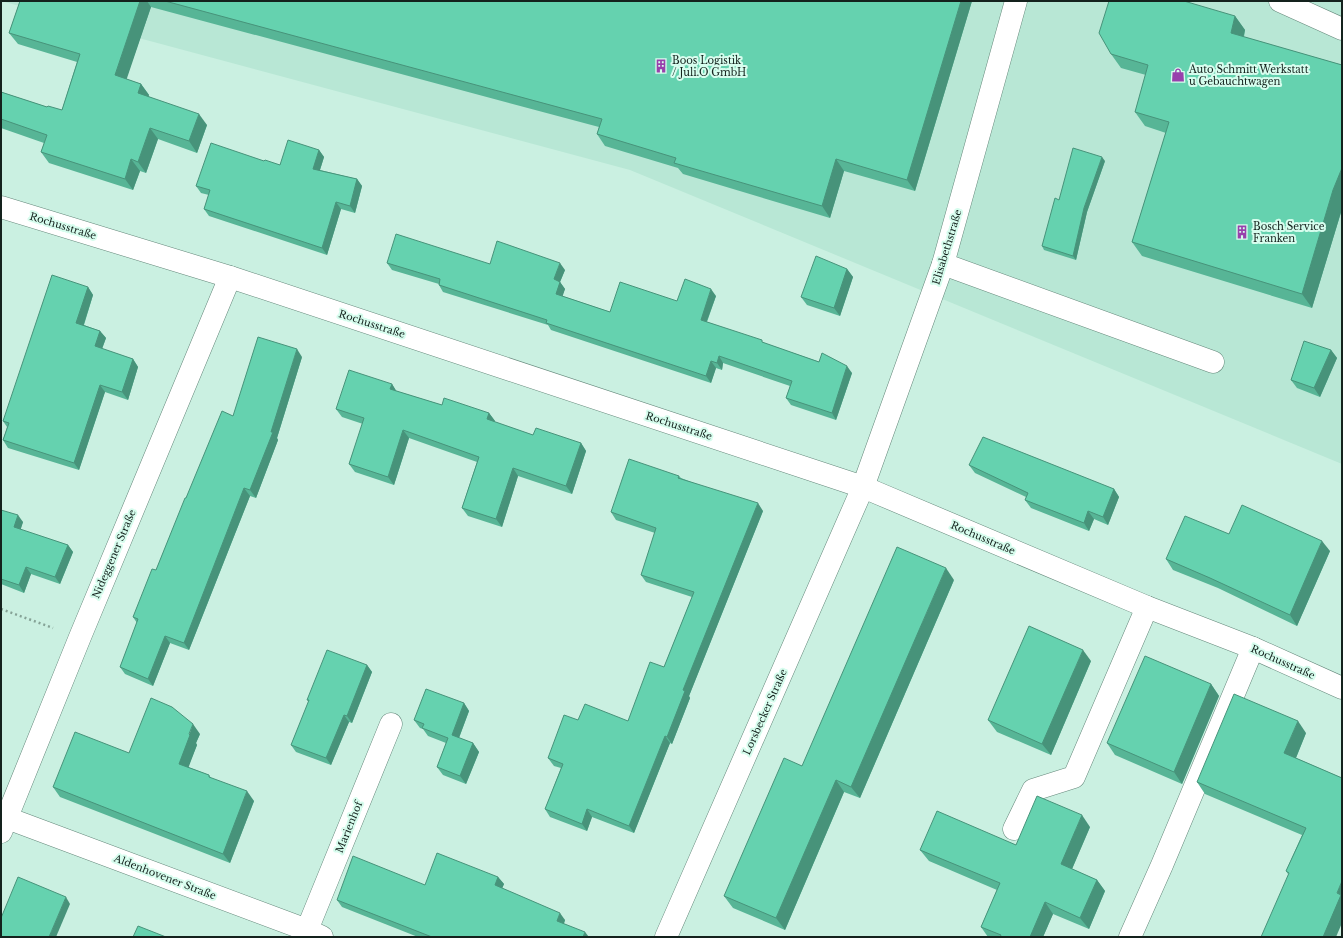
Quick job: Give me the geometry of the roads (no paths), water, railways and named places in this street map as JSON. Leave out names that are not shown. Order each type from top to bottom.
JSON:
[{"type":"street","name":"Elisabethstraße","points":[[863,487],[943,264],[1016,1]]},
{"type":"street","points":[[1280,1],[1342,28]]},
{"type":"street","name":"Rochusstraße","points":[[1,207],[230,277],[863,487],[1147,607],[1253,648],[1342,688]]},
{"type":"street","points":[[943,264],[1213,362]]},
{"type":"street","name":"Nideggener Straße","points":[[4,825],[80,637],[230,277]]},
{"type":"street","name":"Lorsbecker Straße","points":[[666,937],[863,487]]},
{"type":"street","points":[[1014,829],[1033,790],[1074,777],[1147,607]]},
{"type":"street","points":[[1130,937],[1162,865],[1253,648]]},
{"type":"street","name":"Marienhof","points":[[315,934],[391,724]]},
{"type":"street","name":"Aldenhovener Straße","points":[[4,825],[315,934]]},
{"type":"place","name":"Boos Logistik / Juli.O GmbH","points":[[661,66]]},
{"type":"place","name":"Auto Schmitt Werkstatt u Gebauchtwagen","points":[[1178,75]]},
{"type":"place","name":"Bosch Service Franken","points":[[1242,232]]}]
